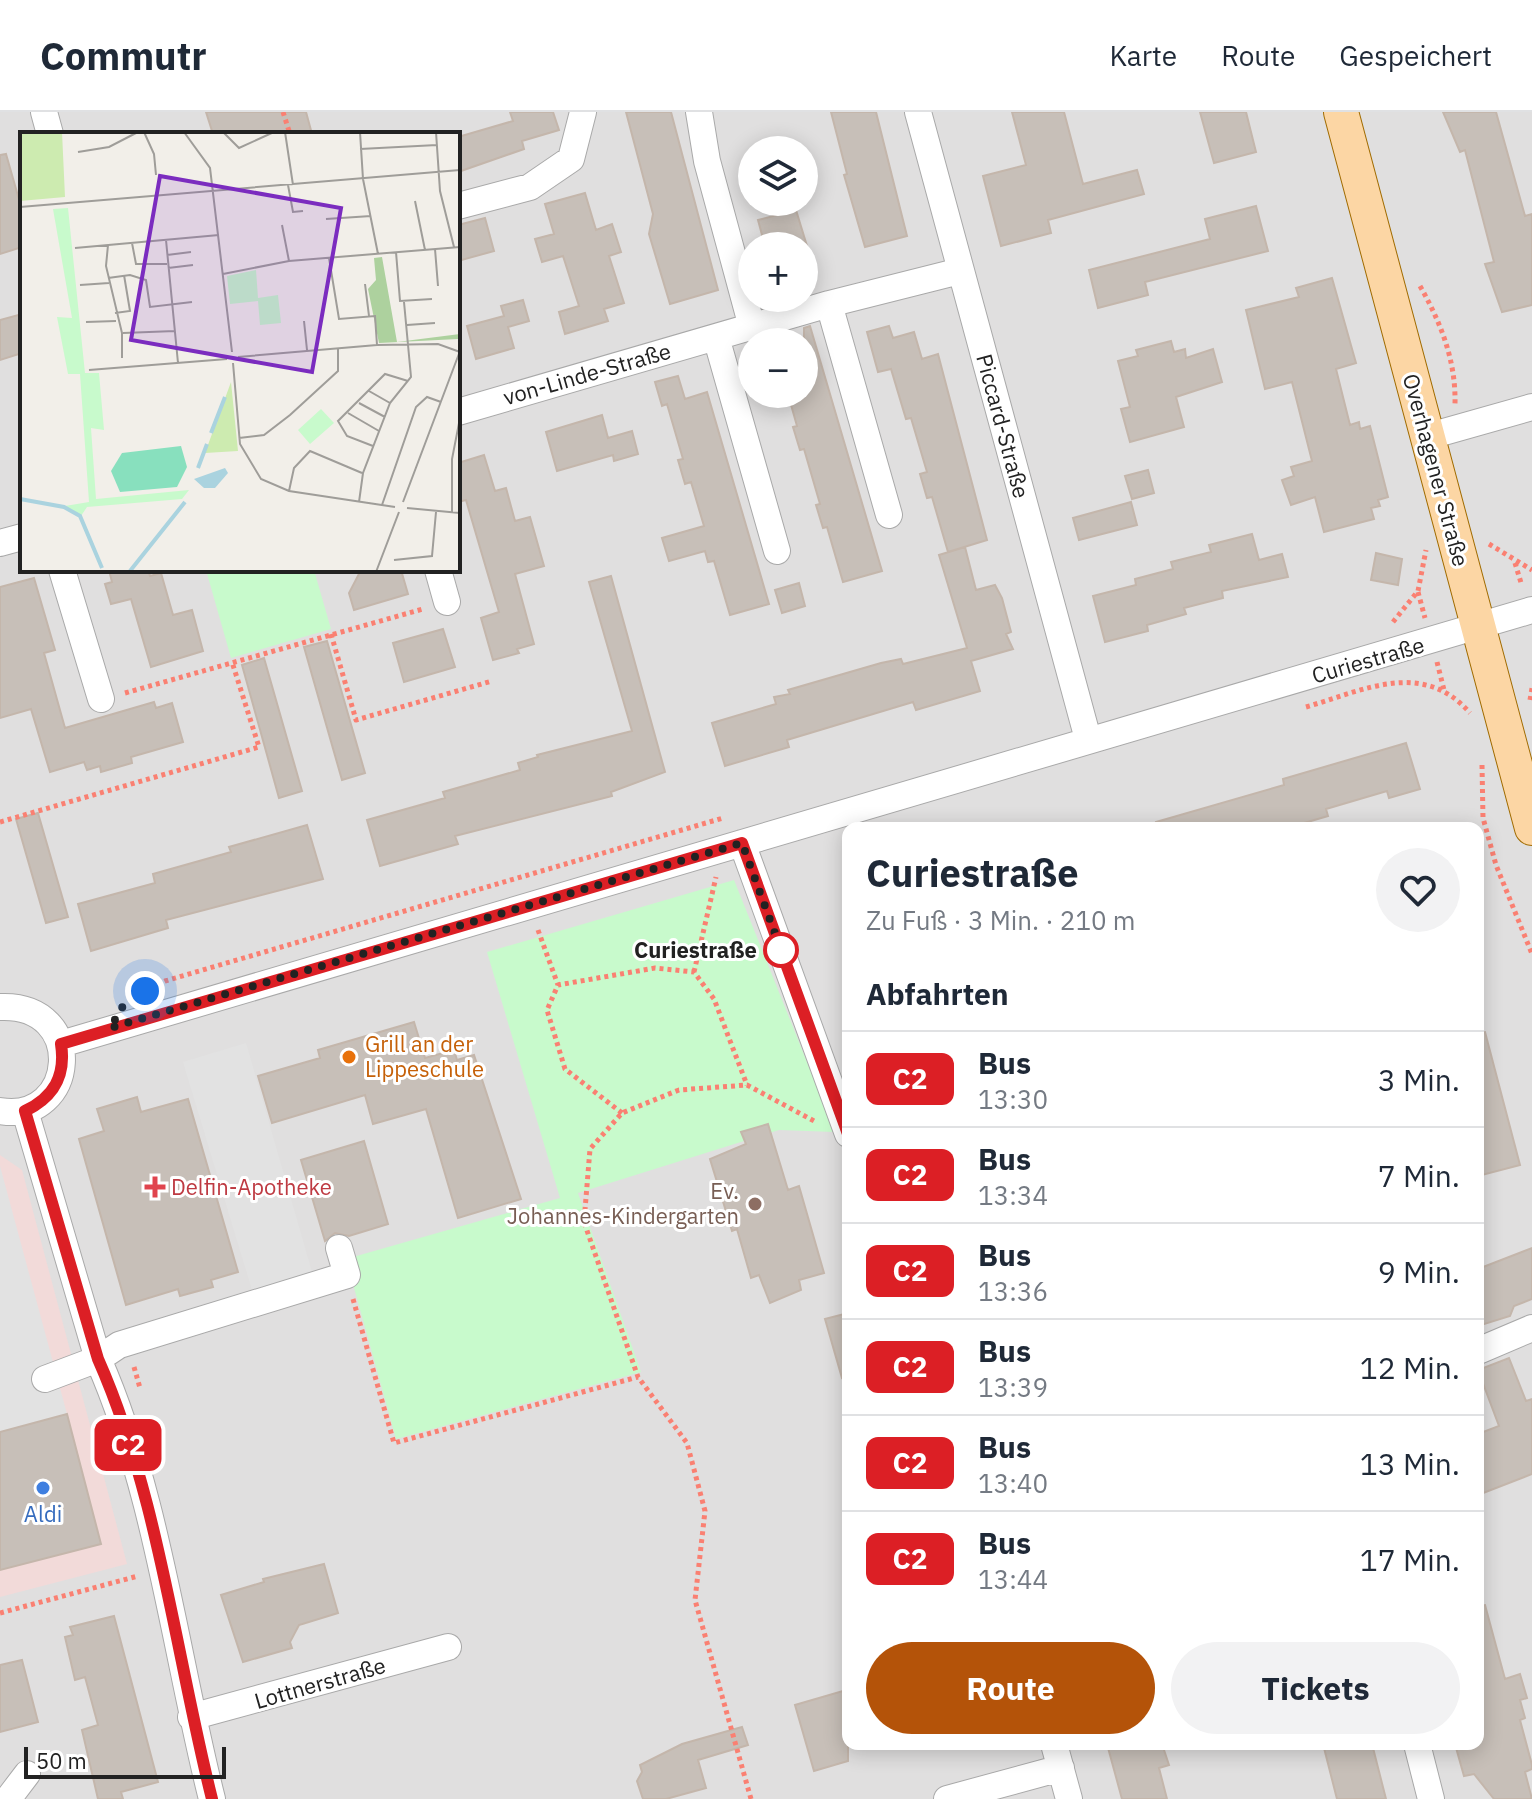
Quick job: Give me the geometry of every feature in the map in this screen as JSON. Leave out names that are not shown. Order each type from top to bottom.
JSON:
[{"type":"main road","name":"Overhagener Straße","points":[[1341,112],[1532,828]]},
{"type":"street","points":[[44,112],[49,132]]},
{"type":"street","points":[[460,205],[530,187],[571,159],[583,112]]},
{"type":"street","points":[[699,112],[707,161],[752,327]]},
{"type":"street","name":"Piccard-Straße","points":[[918,112],[1088,739]]},
{"type":"street","name":"von-Linde-Straße","points":[[460,411],[829,304],[960,271]]},
{"type":"street","points":[[829,304],[889,515]]},
{"type":"street","points":[[716,337],[777,551]]},
{"type":"street","points":[[1426,437],[1532,407]]},
{"type":"street","points":[[0,543],[20,538]]},
{"type":"street","points":[[63,572],[101,699]]},
{"type":"street","points":[[439,572],[447,602]]},
{"type":"street","name":"Curiestraße","points":[[61,1044],[746,854],[1088,739],[1532,610]]},
{"type":"street","points":[[746,854],[842,1118]]},
{"type":"street","points":[[0,1007],[30,1010],[54,1030],[61,1044],[62,1069],[53,1092],[12,1111],[98,1359],[115,1398],[162,1570],[191,1717],[212,1799]]},
{"type":"street","points":[[45,1379],[98,1359],[119,1345],[347,1275],[339,1248]]},
{"type":"street","points":[[1484,1348],[1532,1328]]},
{"type":"street","name":"Lottnerstraße","points":[[191,1717],[448,1647]]},
{"type":"street","points":[[1419,1750],[1431,1799]]},
{"type":"street","points":[[947,1799],[1058,1756],[1069,1799]]},
{"type":"street","points":[[8,1799],[27,1774]]},
{"type":"path","points":[[283,112],[289,132]]},
{"type":"path","points":[[1392,623],[1404,613],[1418,591],[1427,538]]},
{"type":"path","points":[[101,699],[447,602]]},
{"type":"path","points":[[331,634],[356,720],[492,681]]},
{"type":"path","points":[[0,822],[259,747],[232,662]]},
{"type":"path","points":[[1392,682],[1424,683],[1444,690],[1473,717]]},
{"type":"path","points":[[1482,759],[1486,830],[1496,865],[1532,954]]},
{"type":"path","points":[[139,994],[165,981],[726,817]]},
{"type":"path","points":[[701,881],[716,877],[746,854]]},
{"type":"path","points":[[694,972],[716,877]]},
{"type":"path","points":[[523,933],[553,925]]},
{"type":"path","points":[[538,929],[558,985],[547,1010],[565,1069],[622,1113]]},
{"type":"path","points":[[558,985],[655,968],[694,972],[714,999],[747,1085]]},
{"type":"path","points":[[751,1799],[695,1600],[705,1511],[687,1443],[638,1377],[584,1222],[590,1149],[622,1113],[679,1090],[747,1085],[807,1118],[842,1132]]},
{"type":"path","points":[[347,1275],[394,1443],[638,1377]]},
{"type":"path","points":[[0,1613],[162,1570]]},
{"type":"shaded area","points":[[0,112],[1532,112],[1532,1799],[0,1799]]},
{"type":"shaded area","points":[[246,1043],[312,1272],[252,1290],[183,1062]]},
{"type":"shaded area","points":[[0,1155],[22,1170],[127,1564],[0,1597]]},
{"type":"shaded area","points":[[0,1166],[67,1414],[0,1432]]},
{"type":"green space","points":[[207,572],[315,572],[331,629],[231,658]]},
{"type":"green space","points":[[734,880],[835,1132],[779,1130],[578,1193],[641,1372],[396,1439],[346,1259],[560,1198],[487,952]]},
{"type":"building","points":[[206,112],[306,112],[311,132],[212,132]]},
{"type":"building","points":[[510,112],[553,112],[559,130],[522,141],[524,149],[460,171],[460,136],[513,121]]},
{"type":"building","points":[[626,112],[671,112],[718,290],[670,304],[649,234],[653,214]]},
{"type":"building","points":[[831,112],[876,112],[907,236],[865,247],[844,175],[847,174]]},
{"type":"building","points":[[1012,112],[1064,112],[1083,184],[1137,170],[1144,194],[1048,220],[1051,233],[1001,246],[983,176],[1026,165]]},
{"type":"building","points":[[1200,112],[1246,112],[1256,152],[1214,163]]},
{"type":"building","points":[[1443,112],[1496,112],[1525,216],[1532,214],[1532,305],[1502,312],[1485,264],[1494,262],[1465,150],[1460,152]]},
{"type":"building","points":[[6,154],[20,203],[20,248],[0,254],[0,155]]},
{"type":"building","points":[[585,193],[596,230],[612,224],[621,252],[609,256],[624,303],[604,309],[608,321],[565,334],[559,312],[579,306],[563,256],[542,262],[535,239],[554,234],[545,204]]},
{"type":"building","points":[[1256,206],[1268,251],[1145,282],[1148,295],[1098,308],[1089,270],[1210,239],[1205,219]]},
{"type":"building","points":[[773,216],[798,216],[803,232],[761,232],[758,220]]},
{"type":"building","points":[[485,218],[494,251],[460,260],[460,224]]},
{"type":"building","points":[[1332,278],[1356,363],[1336,369],[1350,425],[1359,422],[1360,429],[1370,426],[1388,497],[1378,500],[1380,506],[1371,508],[1374,519],[1324,532],[1315,497],[1291,505],[1282,480],[1294,476],[1291,467],[1312,461],[1292,382],[1265,389],[1246,310],[1299,297],[1296,288]]},
{"type":"building","points":[[523,300],[529,321],[508,327],[514,348],[476,359],[467,326],[504,316],[501,306]]},
{"type":"building","points":[[20,315],[20,354],[0,360],[0,320]]},
{"type":"building","points":[[889,326],[893,338],[914,332],[922,359],[938,354],[987,540],[948,552],[932,497],[927,498],[920,474],[927,472],[911,418],[906,419],[891,369],[878,372],[867,332]]},
{"type":"building","points":[[1171,341],[1174,352],[1185,349],[1186,358],[1213,349],[1222,382],[1176,397],[1184,427],[1130,442],[1121,409],[1130,407],[1118,361],[1138,356],[1136,350]]},
{"type":"building","points":[[818,353],[882,571],[843,582],[827,527],[823,528],[816,505],[820,504],[804,449],[800,450],[793,427],[797,426],[792,408],[818,408]]},
{"type":"building","points":[[678,376],[685,399],[707,392],[769,604],[730,615],[714,561],[708,562],[705,551],[669,561],[662,538],[704,526],[691,482],[685,484],[678,460],[683,459],[667,404],[662,406],[655,382]]},
{"type":"building","points":[[602,415],[608,438],[632,431],[638,454],[614,461],[613,455],[557,471],[546,432]]},
{"type":"building","points":[[484,455],[495,491],[506,488],[515,521],[530,517],[544,566],[515,574],[534,644],[517,649],[519,653],[493,660],[481,618],[499,612],[466,500],[460,502],[460,462]]},
{"type":"building","points":[[1148,470],[1154,493],[1132,499],[1125,476]]},
{"type":"building","points":[[1131,502],[1137,525],[1079,540],[1073,518]]},
{"type":"building","points":[[1252,534],[1259,560],[1282,554],[1288,577],[1222,591],[1223,598],[1184,608],[1186,614],[1147,625],[1148,631],[1105,642],[1093,596],[1136,585],[1135,579],[1173,569],[1171,562],[1211,552],[1209,545]]},
{"type":"building","points":[[965,547],[976,590],[995,585],[1002,598],[1011,632],[1006,634],[1013,649],[971,661],[980,691],[916,710],[913,702],[787,740],[789,747],[725,766],[712,723],[776,704],[774,697],[790,694],[788,690],[881,663],[901,659],[903,664],[967,648],[939,555]]},
{"type":"building","points":[[1376,553],[1402,559],[1398,585],[1371,580]]},
{"type":"building","points":[[110,572],[149,572],[150,576],[161,573],[173,615],[192,610],[203,651],[151,667],[131,599],[111,604],[105,584],[112,582]]},
{"type":"building","points":[[360,572],[402,572],[408,594],[354,610],[349,593]]},
{"type":"building","points":[[611,576],[665,772],[611,792],[612,796],[455,836],[458,844],[380,866],[367,820],[445,798],[443,792],[520,770],[518,763],[537,755],[632,731],[589,582]]},
{"type":"building","points":[[34,578],[55,650],[44,653],[65,728],[154,702],[156,708],[172,703],[183,742],[131,757],[132,763],[101,772],[100,766],[87,770],[84,762],[50,772],[31,709],[0,718],[0,587]]},
{"type":"building","points":[[799,583],[805,606],[782,613],[775,590]]},
{"type":"building","points":[[443,629],[455,667],[404,682],[393,643]]},
{"type":"building","points":[[327,641],[365,773],[342,780],[304,647]]},
{"type":"building","points":[[264,658],[302,791],[279,798],[242,665]]},
{"type":"building","points":[[1406,743],[1420,789],[1389,798],[1387,791],[1326,809],[1328,816],[1308,822],[1156,822],[1284,785],[1283,779]]},
{"type":"building","points":[[38,813],[68,917],[46,923],[16,819]]},
{"type":"building","points":[[307,825],[323,879],[166,920],[168,928],[91,951],[78,904],[155,883],[153,874],[231,852],[229,847]]},
{"type":"building","points":[[414,1022],[425,1058],[454,1050],[457,1060],[474,1055],[521,1199],[458,1218],[426,1109],[373,1124],[365,1095],[272,1123],[258,1076],[320,1058],[318,1050]]},
{"type":"building","points":[[1484,1032],[1520,1165],[1484,1174]]},
{"type":"building","name":"Delfin-Apotheke","points":[[137,1097],[141,1112],[188,1099],[238,1272],[211,1280],[213,1287],[180,1296],[178,1289],[126,1305],[79,1139],[104,1131],[97,1109]]},
{"type":"building","name":"Ev. Johannes-Kindergarten","points":[[768,1124],[788,1190],[799,1186],[824,1273],[799,1280],[801,1290],[770,1303],[759,1275],[751,1278],[737,1229],[732,1231],[710,1159],[746,1144],[741,1132]]},
{"type":"building","points":[[364,1141],[388,1224],[349,1236],[335,1233],[325,1241],[301,1160]]},
{"type":"building","points":[[1532,1248],[1532,1299],[1514,1306],[1510,1316],[1484,1324],[1484,1267]]},
{"type":"building","points":[[842,1315],[842,1378],[825,1319]]},
{"type":"building","points":[[1509,1358],[1526,1401],[1532,1399],[1532,1474],[1484,1493],[1484,1432],[1499,1426],[1484,1386],[1484,1368]]},
{"type":"building","name":"Aldi","points":[[67,1414],[101,1544],[0,1570],[0,1432]]},
{"type":"building","points":[[324,1564],[338,1613],[299,1625],[290,1642],[292,1648],[243,1662],[221,1595],[264,1582],[263,1579]]},
{"type":"building","points":[[1484,1605],[1505,1679],[1520,1674],[1527,1698],[1520,1700],[1525,1718],[1520,1720],[1532,1765],[1532,1769],[1525,1772],[1532,1799],[1494,1799],[1474,1774],[1464,1776],[1457,1750],[1484,1750]]},
{"type":"building","points":[[114,1616],[158,1782],[121,1792],[123,1799],[98,1799],[82,1730],[98,1725],[85,1677],[75,1680],[65,1637],[73,1635],[70,1627]]},
{"type":"building","points":[[22,1660],[38,1722],[0,1732],[0,1665]]},
{"type":"building","points":[[842,1691],[842,1750],[848,1750],[848,1761],[814,1771],[795,1705]]},
{"type":"building","points":[[742,1727],[748,1745],[698,1760],[706,1788],[666,1799],[643,1799],[637,1781],[642,1772],[640,1765],[682,1744]]},
{"type":"building","points":[[1109,1750],[1164,1750],[1169,1765],[1159,1768],[1167,1799],[1122,1799]]},
{"type":"building","points":[[1325,1750],[1374,1750],[1386,1799],[1337,1799]]},
{"type":"bus line","name":"C2","points":[[212,1799],[191,1717],[162,1570],[115,1398],[98,1359],[25,1111],[40,1104],[53,1092],[63,1061],[61,1044],[742,843],[842,1118]]},
{"type":"place","name":"Curiestraße","points":[[781,950]]},
{"type":"place","name":"Grill an der Lippeschule","points":[[349,1057]]},
{"type":"place","name":"Delfin-Apotheke","points":[[155,1187]]},
{"type":"place","name":"Ev. Johannes-Kindergarten","points":[[755,1204]]},
{"type":"place","name":"Aldi","points":[[43,1488]]},
{"type":"route","points":[[145,991],[126,1001],[110,1028],[742,843],[781,950]]}]
